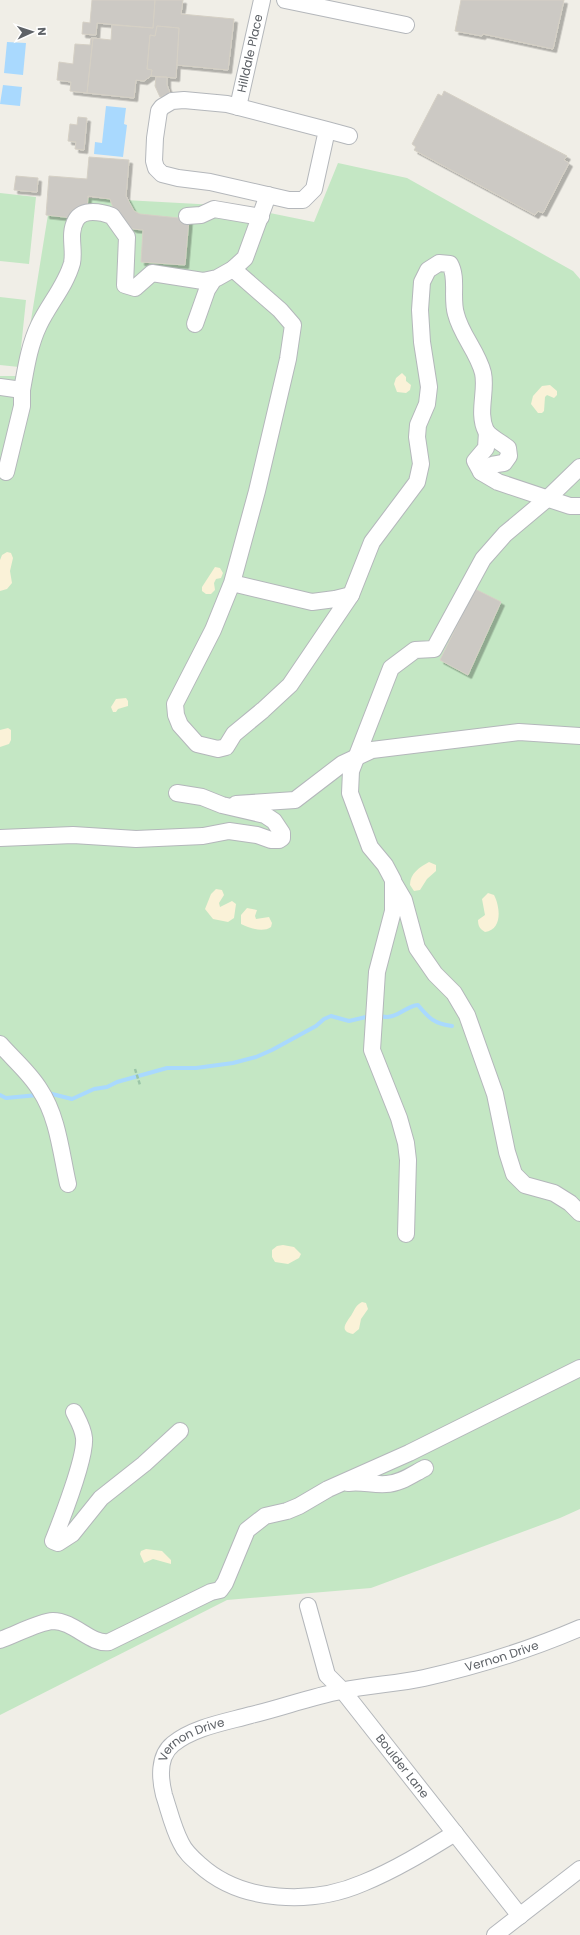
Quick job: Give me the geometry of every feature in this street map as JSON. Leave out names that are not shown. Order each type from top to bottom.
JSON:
[{"type":"street","name":"Hilldale Place","points":[[232,105],[262,0]]},
{"type":"street","points":[[285,0],[406,25]]},
{"type":"street","points":[[327,130],[314,188],[308,197],[303,200],[290,200],[210,182],[178,178],[162,174],[156,168],[154,161],[155,138],[159,111],[162,107],[172,101],[184,100],[232,105],[327,130],[349,136]]},
{"type":"street","points":[[0,454],[16,415],[32,343],[39,324],[68,273],[72,261],[71,234],[76,220],[83,214],[93,212],[112,216],[120,224],[127,237],[125,285],[135,288],[152,273],[203,281],[214,279],[233,269],[245,258],[268,195]]},
{"type":"street","points":[[188,216],[201,215],[214,208],[261,217]]},
{"type":"street","points":[[233,269],[280,310],[294,325],[288,359],[257,491],[232,583],[213,630],[175,704],[176,714],[180,725],[197,744],[218,750],[226,746],[234,734],[290,685],[350,595],[372,542],[417,482],[421,464],[418,425],[427,404],[429,387],[422,342],[420,310],[422,282],[428,270],[439,262],[450,264],[453,270],[453,297],[456,316],[483,373],[482,402],[484,423],[487,432],[486,448],[475,461],[481,472],[498,482],[570,506],[580,506]]},
{"type":"street","points":[[195,324],[206,290],[214,279]]},
{"type":"street","points":[[0,387],[22,390]]},
{"type":"street","points":[[6,472],[22,406],[22,390]]},
{"type":"street","points":[[481,472],[485,468],[494,464],[504,463],[509,456],[508,448],[487,432]]},
{"type":"street","points":[[580,467],[548,498],[505,534],[483,559],[434,649],[415,650],[391,668],[351,771],[350,793],[370,847],[385,865],[404,900],[417,948],[435,974],[454,993],[467,1015],[495,1094],[507,1152],[514,1174],[525,1185],[554,1193],[570,1203],[580,1213]]},
{"type":"street","points":[[232,583],[312,602],[335,599],[350,595]]},
{"type":"street","points":[[222,806],[295,800],[333,770],[372,750],[519,732],[580,736]]},
{"type":"street","points":[[0,838],[73,835],[136,839],[203,836],[229,831],[257,835],[271,840],[279,840],[282,838],[282,833],[274,821],[265,815],[222,806],[202,797],[177,793]]},
{"type":"street","points":[[392,880],[394,911],[377,972],[372,1050],[399,1118],[406,1143],[408,1160],[406,1234]]},
{"type":"street","points":[[0,1044],[27,1073],[43,1094],[56,1128],[68,1184]]},
{"type":"street","points":[[0,1640],[52,1621],[72,1626],[98,1642],[109,1642],[210,1592],[220,1590],[225,1583],[247,1530],[265,1516],[287,1511],[338,1485],[409,1453],[580,1368]]},
{"type":"street","points":[[74,1412],[81,1425],[84,1439],[78,1466],[62,1521],[53,1541],[58,1543],[72,1534],[100,1498],[144,1464],[180,1431]]},
{"type":"street","points":[[338,1485],[358,1482],[386,1484],[396,1482],[424,1468]]},
{"type":"street","name":"Boulder Lane","points":[[308,1606],[327,1675],[344,1690],[520,1916]]},
{"type":"street","name":"Vernon Drive","points":[[455,1833],[363,1883],[332,1893],[300,1897],[262,1894],[239,1888],[211,1875],[188,1855],[180,1842],[162,1786],[161,1767],[166,1752],[172,1744],[216,1724],[344,1690],[421,1678],[495,1660],[580,1628]]},
{"type":"street","points":[[495,1935],[580,1869]]},
{"type":"path","points":[[135,1069],[140,1085]]},
{"type":"green space","points":[[338,163],[407,178],[573,271],[580,279],[580,1509],[560,1518],[371,1588],[227,1600],[0,1715],[0,376],[22,376],[51,196],[235,206],[314,222]]},
{"type":"green space","points":[[0,193],[36,197],[29,264],[0,261]]},
{"type":"green space","points":[[0,297],[26,300],[19,367],[0,365]]},
{"type":"sand","points":[[402,373],[406,377],[406,381],[411,385],[410,390],[406,393],[397,392],[394,384],[396,378]]},
{"type":"sand","points":[[550,385],[557,391],[557,395],[554,398],[547,395],[545,397],[544,411],[542,413],[538,413],[531,404],[533,396],[542,386]]},
{"type":"sand","points":[[7,552],[11,553],[13,558],[10,571],[12,583],[7,589],[0,591],[0,560],[2,555]]},
{"type":"sand","points":[[215,567],[220,568],[223,573],[221,578],[216,579],[214,583],[215,590],[211,594],[206,594],[202,591],[202,587]]},
{"type":"sand","points":[[126,698],[128,701],[128,706],[113,712],[111,707],[116,699]]},
{"type":"sand","points":[[8,728],[11,730],[11,740],[9,744],[0,747],[0,730]]},
{"type":"sand","points":[[429,862],[436,865],[436,871],[427,879],[420,890],[414,891],[410,885],[412,877],[419,868]]},
{"type":"sand","points":[[216,889],[222,890],[224,895],[219,903],[220,907],[232,901],[236,904],[234,918],[228,922],[213,919],[205,909],[211,894]]},
{"type":"sand","points":[[488,893],[494,895],[499,911],[495,927],[485,932],[478,924],[478,920],[485,915],[482,899]]},
{"type":"sand","points":[[247,908],[257,910],[255,916],[256,919],[269,917],[272,923],[271,927],[260,930],[241,924],[241,915]]},
{"type":"sand","points":[[283,1245],[294,1247],[301,1254],[299,1258],[288,1264],[275,1262],[272,1257],[272,1250],[277,1246]]},
{"type":"sand","points":[[362,1302],[366,1303],[368,1309],[361,1319],[359,1329],[353,1334],[348,1333],[345,1328],[346,1323],[358,1304]]},
{"type":"sand","points":[[146,1549],[162,1551],[171,1560],[171,1564],[153,1559],[144,1563],[140,1554],[141,1551]]},
{"type":"water","points":[[7,42],[26,43],[23,75],[4,73]]},
{"type":"water","points":[[3,85],[22,87],[20,106],[0,104]]},
{"type":"water","points":[[106,106],[126,108],[124,124],[127,125],[123,157],[94,154],[95,142],[102,143]]},
{"type":"building","points":[[92,0],[155,0],[153,28],[97,23],[96,35],[82,34],[83,22],[90,23]]},
{"type":"building","points":[[155,0],[183,0],[181,14],[234,19],[228,70],[177,65],[179,28],[157,26],[155,36],[150,35],[147,69],[152,70],[151,76],[144,81],[136,80],[134,98],[87,93],[93,38],[111,40],[112,25],[153,28]]},
{"type":"building","points":[[461,0],[564,0],[553,49],[483,34],[482,36],[455,31]]},
{"type":"building","points":[[157,26],[179,28],[176,78],[151,76],[152,70],[147,69],[150,35],[155,36]]},
{"type":"building","points":[[91,38],[93,38],[87,93],[70,91],[71,82],[57,80],[59,62],[73,64],[75,44],[90,45]]},
{"type":"building","points":[[156,77],[167,77],[167,85],[170,93],[160,97],[155,86]]},
{"type":"building","points":[[444,91],[567,156],[564,160],[569,163],[543,213],[538,211],[535,215],[414,150],[416,147],[412,144],[438,94],[442,96]]},
{"type":"building","points":[[78,117],[87,118],[84,150],[75,149],[76,142],[68,141],[70,124],[77,125]]},
{"type":"building","points":[[89,157],[129,160],[126,196],[134,211],[140,214],[189,219],[185,265],[141,262],[143,230],[133,229],[123,223],[116,216],[110,199],[88,196],[87,210],[74,209],[73,218],[46,215],[49,176],[87,179]]},
{"type":"building","points":[[16,176],[38,178],[37,192],[14,190]]},
{"type":"building","points":[[475,589],[501,602],[468,675],[440,660]]},
{"type":"waterway","points":[[377,1016],[391,1017],[410,1007],[418,1005],[432,1020],[441,1024],[452,1026]]},
{"type":"waterway","points":[[48,1093],[72,1099],[94,1089],[107,1087],[117,1082],[167,1068],[196,1068],[233,1063],[256,1057],[272,1050],[331,1016],[349,1021],[370,1016]]},
{"type":"waterway","points":[[0,1095],[6,1098],[38,1095]]}]
